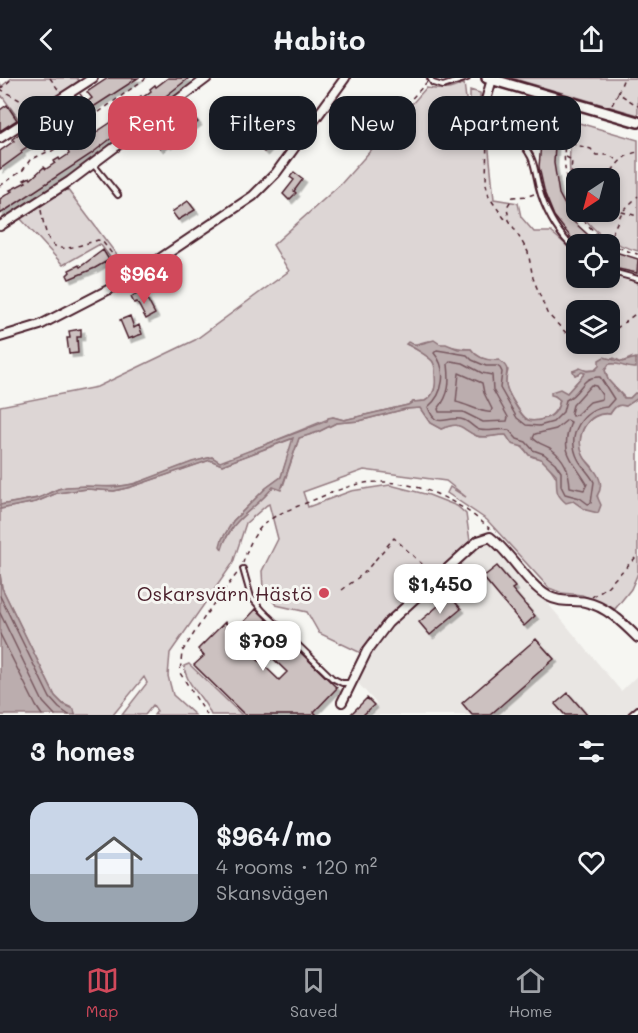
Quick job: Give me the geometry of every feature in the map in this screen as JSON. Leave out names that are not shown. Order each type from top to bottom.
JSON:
[{"type":"street","points":[[66,96],[93,78]]},
{"type":"street","points":[[0,226],[93,164],[207,78]]},
{"type":"street","points":[[317,116],[345,78]]},
{"type":"street","points":[[486,96],[490,79],[549,96]]},
{"type":"street","points":[[581,105],[638,122]]},
{"type":"street","points":[[0,138],[18,126]]},
{"type":"street","points":[[0,337],[40,325],[131,278],[253,196],[276,173],[293,150]]},
{"type":"street","points":[[342,702],[367,651],[388,623],[478,541],[490,537],[547,596],[560,601],[584,602],[600,607],[638,638]]},
{"type":"lane","points":[[430,79],[433,83],[443,86],[467,78]]},
{"type":"lane","points":[[528,150],[535,165],[540,190],[549,214],[566,239]]},
{"type":"lane","points":[[93,164],[118,195]]},
{"type":"lane","points":[[620,274],[638,279]]},
{"type":"lane","points":[[243,569],[251,597],[263,611],[332,678],[342,683],[352,684]]},
{"type":"lane","points":[[631,715],[638,709]]},
{"type":"path","points":[[13,78],[0,89],[18,99]]},
{"type":"path","points":[[50,78],[63,96]]},
{"type":"path","points":[[96,114],[146,78]]},
{"type":"path","points":[[610,113],[624,78]]},
{"type":"path","points":[[414,96],[430,79]]},
{"type":"path","points":[[77,90],[81,96]]},
{"type":"path","points":[[618,93],[638,106]]},
{"type":"path","points":[[581,146],[591,149],[600,156],[609,155],[619,161]]},
{"type":"path","points":[[0,186],[23,170],[30,160],[53,150]]},
{"type":"path","points":[[487,150],[486,184],[489,197],[504,218],[509,220]]},
{"type":"path","points":[[565,150],[566,181]]},
{"type":"path","points":[[614,168],[628,154],[638,152]]},
{"type":"path","points":[[565,157],[572,160],[571,168]]},
{"type":"path","points":[[540,190],[528,196],[513,197],[507,207],[509,220],[528,252],[532,278],[547,313],[566,333]]},
{"type":"path","points":[[612,234],[622,212],[638,196]]},
{"type":"path","points":[[39,201],[44,232],[53,244],[59,249],[66,250],[98,240],[102,241],[131,278]]},
{"type":"path","points":[[622,212],[638,216]]},
{"type":"path","points":[[585,222],[599,234]]},
{"type":"path","points":[[620,248],[638,254]]},
{"type":"path","points":[[620,326],[638,312]]},
{"type":"path","points":[[207,715],[180,673],[182,652],[217,598],[243,569],[251,538],[260,527],[273,518],[349,486],[376,482],[416,487],[450,500],[475,515],[495,533],[490,537]]},
{"type":"path","points":[[342,590],[364,573],[394,538],[424,566],[442,573]]},
{"type":"path","points":[[593,596],[608,586],[638,555]]},
{"type":"shaded area","points":[[12,78],[77,78],[79,81],[57,96],[18,96],[18,118],[2,96],[0,97],[0,84],[2,86]]},
{"type":"shaded area","points":[[511,78],[638,78],[638,115],[581,98],[581,96],[573,96]]},
{"type":"shaded area","points":[[464,83],[466,96],[428,96],[428,150],[489,150],[494,199],[518,203],[521,217],[534,232],[551,232],[566,245],[566,288],[620,288],[620,276],[638,283],[638,394],[635,393],[630,398],[625,398],[608,380],[605,370],[609,364],[616,363],[625,366],[631,358],[622,362],[614,358],[595,370],[573,371],[575,375],[585,373],[567,393],[555,396],[560,400],[553,414],[544,420],[528,420],[515,404],[507,387],[508,370],[475,355],[471,349],[430,341],[406,344],[429,358],[436,368],[437,378],[434,389],[425,401],[344,420],[333,417],[220,463],[212,457],[132,484],[115,487],[63,488],[37,498],[0,505],[0,406],[97,387],[195,340],[289,271],[273,245],[341,184],[371,150],[416,150],[416,99],[426,88],[454,87]]},
{"type":"shaded area","points":[[470,90],[480,93],[480,96],[470,96]]},
{"type":"shaded area","points":[[581,124],[638,140],[638,251],[620,244],[620,234],[601,234],[588,222],[620,222],[620,168],[570,168],[570,151],[581,150]]},
{"type":"shaded area","points":[[67,189],[132,275],[126,278],[100,244],[63,265],[20,218]]},
{"type":"shaded area","points":[[638,398],[638,573],[631,589],[615,609],[582,595],[562,593],[549,588],[487,520],[447,493],[450,487],[466,497],[446,481],[364,470],[303,492],[308,507],[351,491],[390,485],[429,495],[457,506],[466,514],[470,541],[382,622],[361,653],[319,633],[307,612],[276,605],[263,589],[262,571],[278,539],[269,504],[267,505],[246,523],[233,563],[170,653],[168,676],[173,695],[195,715],[154,715],[157,711],[153,705],[145,715],[122,715],[147,683],[144,677],[113,715],[75,715],[73,709],[63,704],[55,696],[2,588],[0,509],[36,502],[57,493],[87,489],[114,491],[131,487],[210,460],[222,465],[294,438],[281,477],[266,488],[233,521],[225,540],[235,523],[273,487],[283,486],[299,438],[336,423],[359,421],[405,409],[420,408],[430,423],[441,429],[457,425],[480,437],[506,435],[530,455],[544,461],[567,494],[586,510],[598,502],[594,472],[581,450],[581,434],[584,427],[595,417],[610,414],[617,406],[626,406]]},
{"type":"shaded area","points":[[485,542],[492,543],[556,613],[621,691],[638,675],[638,715],[370,715],[377,707],[376,703],[357,682],[366,659],[388,628],[470,552]]},
{"type":"shaded area","points":[[189,664],[242,715],[211,715],[185,673],[184,666]]},
{"type":"water","points":[[434,340],[458,349],[471,349],[484,359],[499,360],[503,363],[507,369],[506,384],[511,398],[525,418],[533,421],[549,417],[556,411],[560,400],[551,395],[551,392],[560,389],[567,393],[585,373],[575,375],[573,371],[580,368],[587,371],[595,370],[599,366],[599,360],[604,357],[622,362],[636,358],[636,368],[609,364],[605,370],[608,380],[624,398],[630,398],[635,393],[638,394],[638,398],[626,406],[616,406],[610,414],[595,416],[589,420],[580,440],[583,455],[601,483],[597,496],[601,505],[598,513],[586,510],[573,501],[566,503],[558,493],[556,474],[541,459],[529,455],[523,447],[512,444],[506,435],[480,437],[457,425],[441,429],[430,423],[420,408],[405,409],[359,421],[336,423],[299,438],[281,490],[273,487],[238,521],[226,538],[222,549],[220,546],[222,539],[233,521],[266,488],[281,477],[293,438],[222,465],[210,460],[114,491],[87,489],[57,493],[36,502],[0,509],[0,505],[39,498],[66,487],[115,487],[134,484],[192,462],[212,457],[220,462],[327,421],[328,418],[344,420],[425,401],[434,390],[435,366],[428,357],[406,344],[408,342],[416,345]]},
{"type":"water","points":[[0,574],[2,588],[55,696],[63,704],[74,709],[75,715],[0,715]]},
{"type":"building","points":[[108,78],[138,78],[96,105],[96,96],[90,96],[87,92]]},
{"type":"building","points":[[168,78],[189,78],[166,96],[145,96],[155,85],[156,87]]},
{"type":"building","points":[[7,105],[17,120],[0,131],[0,110]]},
{"type":"building","points":[[108,124],[108,141],[91,154],[0,214],[0,199],[12,191],[10,190],[26,182],[24,180],[30,177],[31,179],[44,167],[46,169],[55,163],[54,161],[59,158],[60,160],[69,154],[69,150],[96,150],[96,132]]},
{"type":"building","points":[[18,135],[18,150],[22,150],[22,153],[0,169],[0,151],[14,141],[12,139]]},
{"type":"building","points":[[540,150],[555,150],[554,163],[559,194],[566,207],[566,222],[574,222],[587,234],[568,234],[554,216],[545,194],[539,167]]},
{"type":"building","points":[[294,172],[303,179],[294,191],[296,193],[289,200],[283,194],[294,180],[290,177]]},
{"type":"building","points":[[188,201],[195,210],[178,220],[172,212]]},
{"type":"building","points":[[103,250],[109,260],[69,279],[67,275],[69,270],[79,265],[80,267]]},
{"type":"building","points":[[620,253],[638,259],[637,273],[620,269]]},
{"type":"building","points":[[139,292],[142,299],[146,297],[155,314],[146,319],[137,302],[134,303],[131,297]]},
{"type":"building","points":[[130,316],[134,328],[139,325],[142,334],[128,339],[120,320]]},
{"type":"building","points":[[81,329],[81,337],[77,337],[78,353],[69,354],[67,338],[70,338],[69,331]]},
{"type":"building","points":[[497,566],[515,587],[512,589],[535,616],[524,626],[483,577]]},
{"type":"building","points":[[450,596],[461,609],[430,635],[419,622]]},
{"type":"building","points":[[256,609],[337,688],[314,712],[317,715],[245,715],[194,665],[204,656],[198,649],[225,622],[232,630],[230,633],[279,680],[287,672],[240,626]]},
{"type":"building","points":[[536,639],[554,659],[490,715],[472,715],[462,703]]},
{"type":"building","points":[[568,693],[587,715],[565,715],[555,704]]},
{"type":"building","points":[[367,698],[374,705],[363,715],[350,715]]},
{"type":"place","name":"Oskarsvärn Hästö","points":[[324,593]]}]
